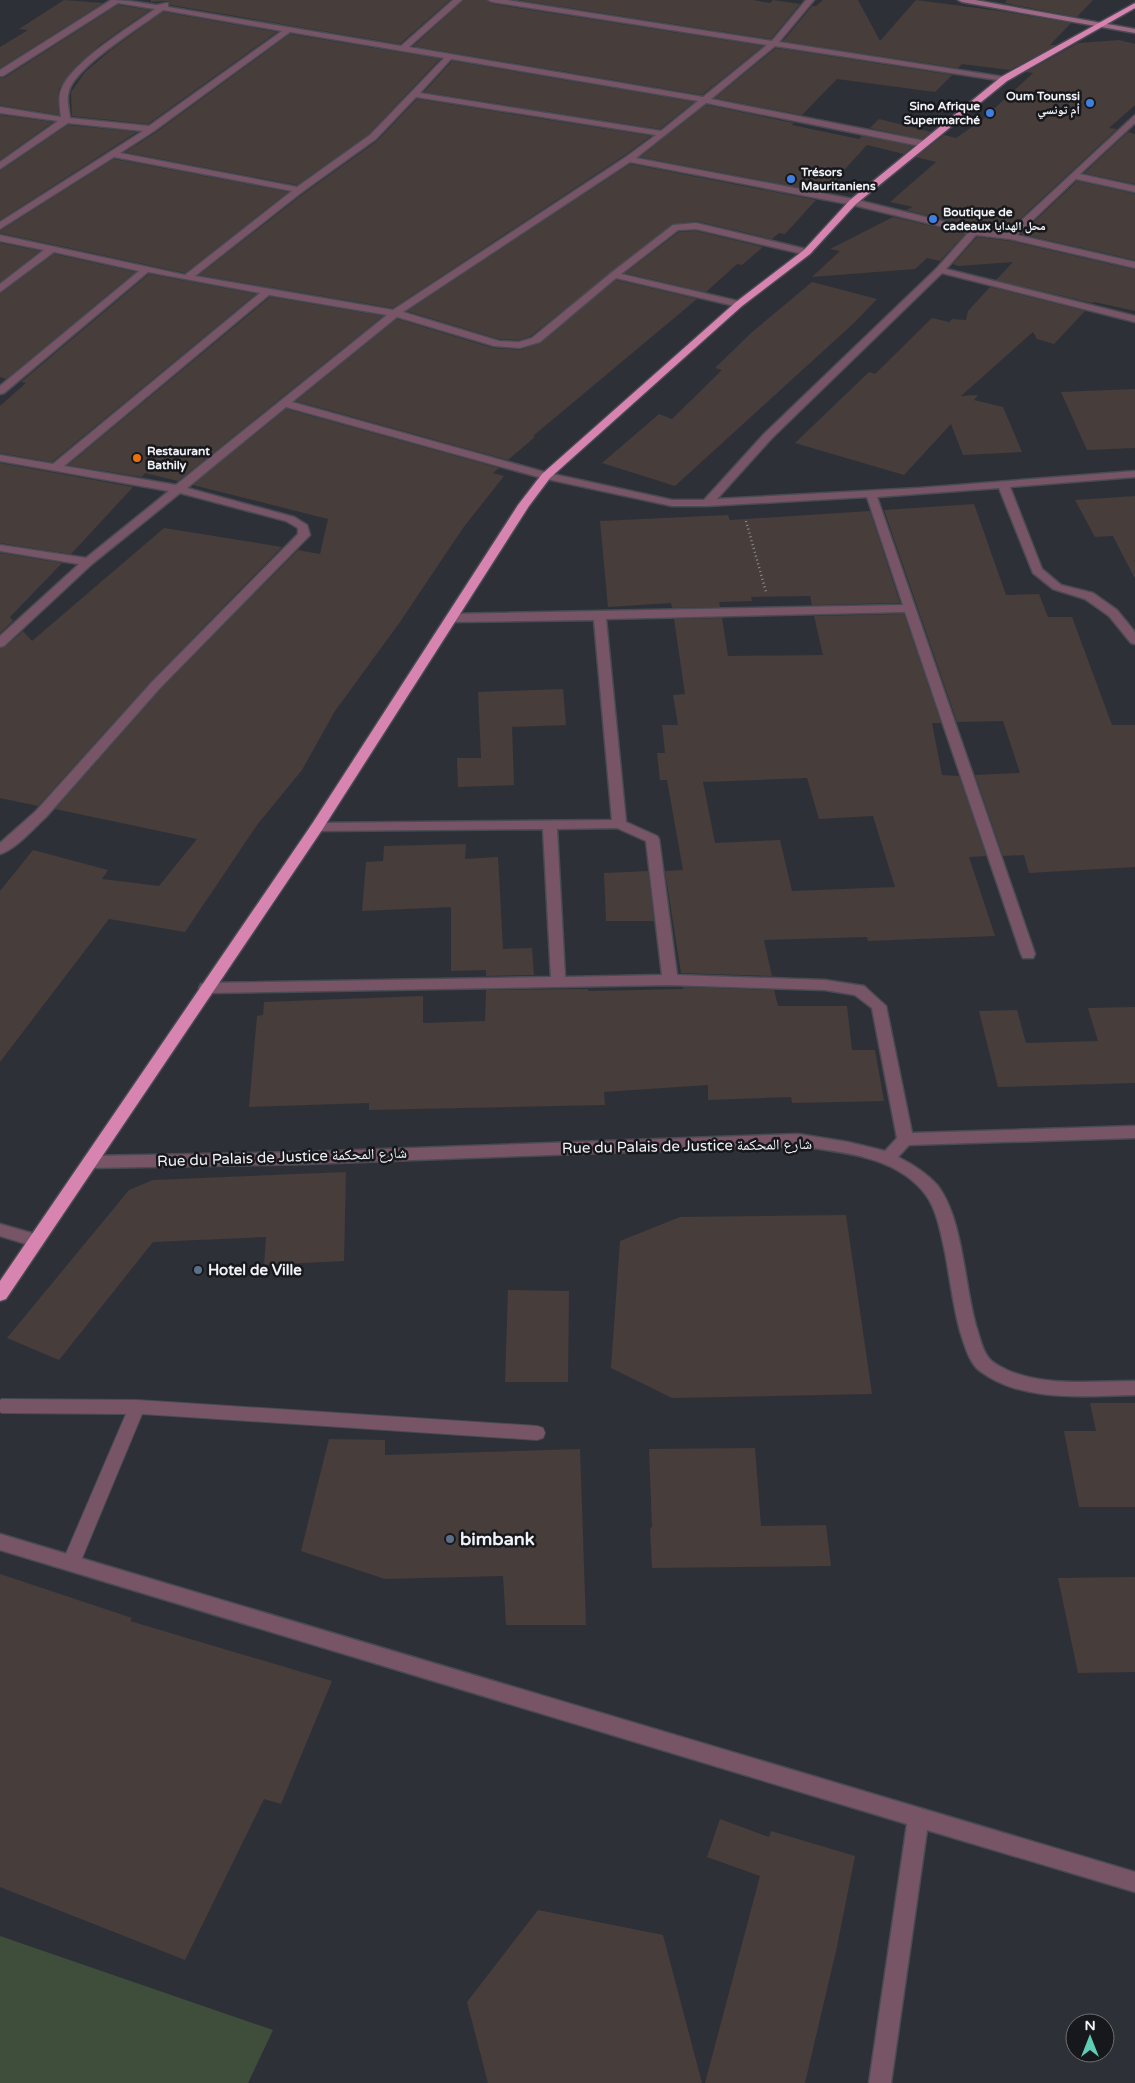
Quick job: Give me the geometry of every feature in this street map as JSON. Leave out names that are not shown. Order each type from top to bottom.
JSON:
[{"type":"highway","points":[[0,1294],[317,827],[524,505],[546,476],[739,304],[807,252],[853,202],[1004,79],[1135,5]]},
{"type":"street","points":[[0,74],[116,0],[706,100],[925,144]]},
{"type":"street","points":[[66,120],[64,91],[69,82],[100,52],[171,0]]},
{"type":"street","points":[[403,48],[458,0]]},
{"type":"street","points":[[492,0],[1004,79]]},
{"type":"street","points":[[0,643],[88,562],[395,313],[630,159],[706,100],[774,43],[810,0]]},
{"type":"street","points":[[962,0],[1135,31]]},
{"type":"street","points":[[0,226],[151,129],[289,29]]},
{"type":"street","points":[[187,278],[299,190],[373,137],[450,56]]},
{"type":"street","points":[[412,94],[663,134]]},
{"type":"street","points":[[0,110],[66,120],[151,129]]},
{"type":"street","points":[[1010,236],[1135,118]]},
{"type":"street","points":[[0,166],[66,120]]},
{"type":"street","points":[[114,154],[299,190]]},
{"type":"street","points":[[630,159],[853,202],[974,232],[1010,236],[1135,265]]},
{"type":"street","points":[[1075,176],[1135,189]]},
{"type":"street","points":[[0,238],[187,278],[395,313],[498,344],[520,345],[536,340],[614,275],[676,228],[696,226],[807,252]]},
{"type":"street","points":[[707,504],[768,436],[940,270],[974,232]]},
{"type":"street","points":[[0,289],[52,249]]},
{"type":"street","points":[[0,391],[145,270]]},
{"type":"street","points":[[940,270],[1135,319]]},
{"type":"street","points":[[614,275],[739,304]]},
{"type":"street","points":[[56,466],[268,291]]},
{"type":"street","points":[[284,403],[546,476],[672,503],[707,504],[871,494],[1135,474]]},
{"type":"street","points":[[0,458],[56,466],[179,489],[290,520],[303,527],[304,535],[156,685],[41,814],[0,850]]},
{"type":"street","points":[[1002,484],[1037,571],[1057,587],[1089,596],[1113,613],[1135,640]]},
{"type":"street","points":[[871,494],[1028,954]]},
{"type":"street","points":[[0,548],[88,562]]},
{"type":"street","points":[[451,618],[911,608]]},
{"type":"street","points":[[600,616],[619,824]]},
{"type":"street","points":[[317,827],[619,824],[652,840],[670,980]]},
{"type":"street","points":[[550,825],[558,981]]},
{"type":"street","points":[[206,988],[670,980],[825,985],[859,990],[879,1006],[904,1139]]},
{"type":"street","points":[[888,1158],[904,1139],[1135,1132]]},
{"type":"street","name":"Rue du Palais de Justice شارع المحكمة","points":[[90,1162],[305,1158],[798,1140],[856,1149],[888,1158],[912,1171],[932,1191],[946,1227],[966,1326],[983,1364],[1007,1377],[1048,1388],[1135,1388]]},
{"type":"street","points":[[0,1230],[36,1241]]},
{"type":"street","points":[[0,1542],[918,1819],[1135,1882]]},
{"type":"street","points":[[880,2083],[918,1819]]},
{"type":"lane","points":[[2,1406],[138,1407],[537,1433]]},
{"type":"lane","points":[[71,1563],[138,1407]]},
{"type":"path","points":[[740,501],[771,612]]},
{"type":"green space","points":[[0,1936],[273,2030],[248,2083],[0,2083]]},
{"type":"building","points":[[64,0],[103,3],[0,68],[0,47],[28,30],[19,29]]},
{"type":"building","points":[[151,0],[450,0],[400,44],[170,5],[168,1],[151,2]]},
{"type":"building","points":[[464,0],[486,0],[492,4],[763,46],[702,95],[413,46]]},
{"type":"building","points":[[519,0],[753,0],[770,3],[773,0],[800,4],[771,39]]},
{"type":"building","points":[[823,0],[858,0],[880,41],[916,0],[1071,23],[1050,45],[1056,45],[1010,70],[962,64],[958,68],[783,41],[812,6],[816,6]]},
{"type":"building","points":[[1007,0],[1093,0],[1077,17],[1005,3]]},
{"type":"building","points":[[118,5],[150,10],[101,44],[75,67],[59,89],[59,115],[0,105],[0,78],[4,78]]},
{"type":"building","points":[[163,12],[277,32],[148,124],[72,116],[71,92],[85,72],[112,49]]},
{"type":"building","points":[[290,34],[440,59],[369,134],[297,185],[125,152],[155,133]]},
{"type":"building","points":[[1119,40],[1135,44],[1135,105],[1109,128],[1117,129],[1007,231],[974,227],[906,210],[913,207],[890,202],[936,162],[916,157],[944,135],[956,138],[982,120],[1033,73],[1026,72],[1078,43]]},
{"type":"building","points":[[776,48],[952,75],[935,92],[837,79],[802,115],[715,98]]},
{"type":"building","points":[[452,61],[694,102],[660,129],[424,92]]},
{"type":"building","points":[[417,99],[651,136],[393,308],[199,275],[303,194],[377,141]]},
{"type":"building","points":[[706,105],[794,123],[792,125],[859,139],[862,136],[913,146],[904,154],[867,145],[824,192],[640,157]]},
{"type":"building","points":[[0,115],[53,122],[0,160]]},
{"type":"building","points":[[879,119],[931,132],[922,139],[870,128]]},
{"type":"building","points":[[68,125],[137,132],[0,220],[0,171]]},
{"type":"building","points":[[1128,132],[1135,134],[1135,184],[1084,173]]},
{"type":"building","points":[[114,159],[288,192],[185,273],[0,233],[0,231]]},
{"type":"building","points":[[630,164],[816,200],[785,234],[779,233],[772,239],[696,221],[672,224],[531,336],[519,340],[499,339],[407,311]]},
{"type":"building","points":[[1077,181],[1135,194],[1135,260],[1021,234]]},
{"type":"building","points":[[893,217],[965,234],[940,261],[927,258],[915,269],[812,277],[840,251],[830,249]]},
{"type":"building","points":[[696,231],[763,247],[742,265],[737,264],[706,292],[625,273],[679,232]]},
{"type":"building","points":[[977,237],[1010,241],[1135,270],[1135,311],[1092,303],[996,280],[1013,262],[958,266],[953,264]]},
{"type":"building","points":[[0,243],[40,251],[0,282]]},
{"type":"building","points":[[54,254],[135,272],[6,379],[0,377],[0,294]]},
{"type":"building","points":[[149,274],[256,294],[52,462],[0,453],[0,406],[26,383],[21,382]]},
{"type":"building","points":[[616,280],[697,299],[533,436],[535,437],[508,460],[296,401],[397,319],[493,348],[521,350],[541,343]]},
{"type":"building","points":[[812,282],[877,299],[854,323],[675,486],[602,463],[659,414],[672,419],[722,370],[715,368],[751,333]]},
{"type":"building","points":[[990,287],[1085,311],[1054,344],[1037,339],[1033,332],[961,396],[978,395],[974,400],[1003,407],[1022,452],[963,455],[951,424],[904,475],[795,443],[869,372],[875,374],[932,318],[949,322],[952,319],[966,320],[968,311]]},
{"type":"building","points":[[270,297],[383,316],[178,481],[145,473],[142,477],[68,465]]},
{"type":"building","points":[[1135,389],[1135,448],[1087,450],[1061,392]]},
{"type":"building","points":[[286,409],[499,468],[493,473],[504,476],[463,528],[400,622],[335,711],[302,770],[257,825],[185,932],[109,919],[0,1062],[0,891],[33,850],[108,870],[102,879],[159,886],[197,839],[55,809],[161,689],[298,550],[320,554],[328,519],[193,485]]},
{"type":"building","points":[[0,463],[133,487],[71,554],[0,543]]},
{"type":"building","points":[[1135,496],[1135,579],[1113,536],[1095,537],[1075,500]]},
{"type":"building","points":[[974,504],[1006,595],[1039,594],[1048,617],[1072,617],[1112,725],[1135,725],[1135,867],[1029,873],[1024,855],[1003,856],[975,775],[1020,773],[1003,721],[957,722],[884,510]]},
{"type":"building","points":[[870,511],[900,603],[812,605],[810,596],[751,597],[752,601],[719,602],[720,607],[672,608],[671,603],[608,607],[600,521],[728,515],[730,520]]},
{"type":"building","points":[[164,528],[282,547],[151,681],[38,806],[0,798],[0,649],[5,647],[23,631],[32,641]]},
{"type":"building","points":[[0,553],[62,563],[10,617],[13,621],[0,633]]},
{"type":"building","points":[[904,614],[941,723],[932,723],[942,775],[959,776],[986,856],[969,857],[995,936],[868,941],[867,937],[764,940],[772,976],[681,973],[665,871],[683,870],[667,780],[660,780],[657,753],[665,753],[662,725],[678,725],[673,695],[685,694],[674,619],[722,618],[728,656],[823,655],[814,616]],"holes":[[[807,778],[819,819],[873,816],[895,887],[792,891],[780,840],[715,843],[703,782]]]},
{"type":"building","points":[[563,689],[566,725],[512,727],[514,785],[458,787],[457,758],[481,758],[478,692]]},
{"type":"building","points":[[466,844],[465,859],[498,857],[503,949],[532,948],[534,975],[486,976],[486,970],[451,971],[451,907],[362,911],[366,862],[383,861],[384,846]]},
{"type":"building","points":[[648,871],[654,921],[606,921],[604,873]]},
{"type":"building","points":[[683,987],[774,990],[778,1006],[847,1006],[852,1050],[875,1050],[884,1101],[792,1103],[791,1097],[708,1100],[708,1085],[604,1092],[605,1105],[369,1110],[369,1103],[249,1107],[257,1016],[263,1015],[264,1002],[423,996],[423,1023],[485,1021],[486,990],[588,989],[588,991],[683,989]]},
{"type":"building","points":[[1135,1007],[1135,1083],[998,1087],[979,1011],[1017,1010],[1026,1043],[1098,1041],[1088,1008]]},
{"type":"building","points":[[346,1172],[344,1261],[264,1265],[266,1237],[153,1242],[59,1360],[7,1338],[129,1190],[153,1180]]},
{"type":"building","points":[[846,1215],[872,1394],[672,1398],[611,1368],[620,1241],[680,1217]]},
{"type":"building","points":[[508,1290],[569,1291],[568,1382],[505,1382]]},
{"type":"building","points":[[1090,1403],[1135,1403],[1135,1507],[1079,1507],[1064,1431],[1096,1431]]},
{"type":"building","points":[[329,1439],[385,1440],[385,1455],[580,1449],[586,1625],[506,1625],[503,1576],[385,1579],[301,1551]]},
{"type":"building","points":[[755,1448],[761,1526],[826,1525],[831,1566],[652,1568],[649,1449]]},
{"type":"building","points":[[0,1574],[132,1618],[130,1621],[332,1681],[281,1804],[264,1799],[185,1960],[0,1887]]},
{"type":"building","points":[[1135,1577],[1135,1672],[1078,1673],[1058,1578]]},
{"type":"building","points":[[720,1819],[769,1837],[771,1831],[855,1856],[836,1951],[805,2083],[705,2083],[760,1876],[707,1857]]},
{"type":"building","points":[[538,1910],[663,1935],[702,2083],[488,2083],[467,2002]]},
{"type":"place","name":"Oum Tounssi أم تونسي","points":[[1090,103]]},
{"type":"place","name":"Sino Afrique Supermarché","points":[[990,113]]},
{"type":"place","name":"Trésors Mauritaniens","points":[[791,179]]},
{"type":"place","name":"Boutique de cadeaux محل الهدايا","points":[[933,219]]},
{"type":"place","name":"Restaurant Bathily","points":[[137,458]]},
{"type":"place","name":"Hotel de Ville","points":[[198,1270]]},
{"type":"place","name":"bimbank","points":[[450,1539]]}]
